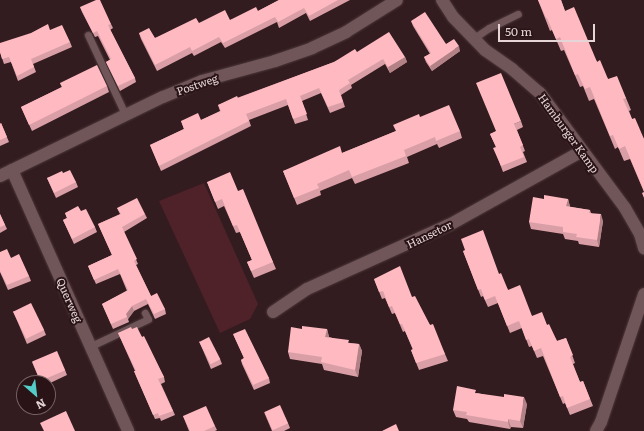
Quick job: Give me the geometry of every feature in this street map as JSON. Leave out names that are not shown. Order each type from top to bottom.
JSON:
[{"type":"street","name":"Postweg","points":[[0,176],[125,114],[202,81],[312,48],[346,32],[397,0]]},
{"type":"street","name":"Hamburger Kamp","points":[[442,0],[453,17],[485,50],[512,69],[540,93],[625,208],[640,234],[644,248]]},
{"type":"street","name":"Hansetor","points":[[273,312],[307,289],[449,225],[582,150]]},
{"type":"street","name":"Querweg","points":[[12,170],[128,431]]},
{"type":"street","points":[[596,431],[601,422],[644,294]]},
{"type":"lane","points":[[474,38],[489,28],[518,14]]},
{"type":"lane","points":[[88,35],[125,114]]},
{"type":"lane","points":[[90,346],[148,319],[145,313]]},
{"type":"shaded area","points":[[204,183],[258,304],[250,319],[220,333],[159,201]]},
{"type":"building","points":[[96,0],[100,0],[111,24],[108,25],[135,78],[118,86],[106,62],[111,59],[97,31],[93,33],[80,7]]},
{"type":"building","points":[[279,0],[338,0],[309,16],[304,8],[278,22],[275,17],[223,43],[219,37],[192,51],[190,47],[155,65],[139,33],[149,28],[155,38],[196,18],[199,23],[225,10],[230,20],[256,7],[258,11]]},
{"type":"building","points":[[538,0],[561,0],[565,11],[574,7],[597,62],[600,60],[608,79],[617,76],[626,98],[623,99],[632,119],[635,118],[644,139],[644,191],[625,146],[619,149],[613,135],[610,136],[590,87],[585,89],[578,74],[575,75],[560,37],[556,39]]},
{"type":"building","points":[[425,12],[446,44],[454,39],[459,46],[430,66],[424,57],[431,53],[411,21]]},
{"type":"building","points":[[48,24],[50,30],[62,25],[70,42],[31,59],[34,67],[17,76],[9,57],[2,59],[0,43],[31,33]]},
{"type":"building","points":[[389,32],[405,57],[388,67],[383,59],[348,80],[350,83],[339,90],[343,102],[328,107],[319,88],[300,96],[307,114],[293,119],[286,99],[246,114],[249,121],[159,166],[150,145],[184,129],[181,121],[198,113],[201,120],[221,111],[218,105],[237,96],[238,98],[334,62],[355,49],[357,52]]},
{"type":"building","points":[[97,65],[107,86],[29,125],[21,107],[62,87],[60,83]]},
{"type":"building","points":[[501,73],[521,121],[514,124],[523,145],[520,147],[524,157],[501,166],[493,148],[496,147],[490,134],[496,131],[476,83]]},
{"type":"building","points":[[449,105],[460,131],[436,141],[435,137],[404,150],[406,156],[352,177],[349,170],[317,184],[319,188],[294,198],[283,171],[340,146],[342,153],[396,131],[393,125],[419,114],[420,117]]},
{"type":"building","points":[[1,123],[7,137],[0,140],[0,124]]},
{"type":"building","points":[[70,170],[76,182],[54,193],[47,178],[62,171],[63,173]]},
{"type":"building","points":[[230,172],[238,191],[243,189],[273,262],[251,271],[247,262],[252,260],[237,225],[233,226],[222,199],[215,202],[207,182]]},
{"type":"building","points":[[544,195],[568,199],[566,206],[590,210],[589,213],[601,214],[597,240],[576,237],[577,234],[563,232],[563,227],[529,222],[533,197],[544,199]]},
{"type":"building","points":[[137,198],[145,214],[122,227],[137,259],[134,261],[151,296],[157,293],[165,309],[154,314],[146,299],[132,306],[126,314],[127,317],[111,324],[102,304],[128,290],[118,269],[94,280],[88,266],[112,255],[98,224],[121,214],[117,208]]},
{"type":"building","points":[[78,206],[81,211],[86,209],[95,227],[72,239],[63,220],[67,218],[65,213]]},
{"type":"building","points":[[0,214],[5,225],[0,227]]},
{"type":"building","points":[[483,230],[499,274],[501,273],[508,290],[520,285],[532,316],[542,312],[547,325],[549,324],[557,341],[566,338],[573,355],[570,357],[575,370],[580,382],[583,381],[590,399],[567,408],[563,396],[560,397],[541,348],[534,351],[529,339],[526,340],[519,321],[507,326],[495,296],[485,300],[481,289],[478,290],[463,251],[465,250],[461,239]]},
{"type":"building","points":[[7,249],[11,258],[19,254],[29,276],[7,285],[0,271],[0,252]]},
{"type":"building","points":[[400,266],[412,297],[415,296],[430,325],[433,324],[445,354],[416,363],[411,350],[413,349],[402,324],[400,324],[392,306],[389,307],[383,291],[379,292],[374,279]]},
{"type":"building","points":[[31,303],[44,330],[26,339],[13,312]]},
{"type":"building","points":[[302,326],[327,329],[325,337],[349,340],[348,343],[359,344],[355,370],[321,362],[322,357],[288,352],[291,327],[302,329]]},
{"type":"building","points":[[131,327],[132,329],[137,327],[142,337],[144,336],[164,377],[158,379],[173,411],[159,416],[158,413],[153,415],[134,371],[136,371],[118,333]]},
{"type":"building","points":[[245,329],[269,378],[253,385],[241,360],[244,358],[233,334]]},
{"type":"building","points":[[209,337],[220,359],[211,364],[199,342]]},
{"type":"building","points":[[57,351],[65,370],[54,375],[38,375],[32,362]]},
{"type":"building","points":[[457,386],[476,390],[475,393],[504,397],[504,394],[524,397],[520,421],[508,419],[508,422],[466,415],[467,412],[453,410]]},
{"type":"building","points":[[280,405],[288,423],[273,430],[264,412]]},
{"type":"building","points":[[206,406],[215,426],[204,431],[190,431],[183,416]]},
{"type":"building","points":[[66,411],[75,431],[44,431],[40,423]]},
{"type":"building","points":[[396,424],[399,431],[382,431]]}]
